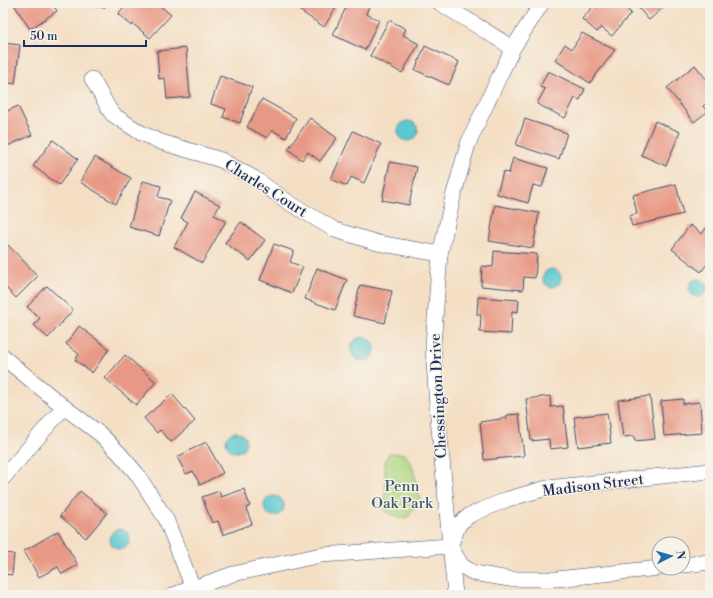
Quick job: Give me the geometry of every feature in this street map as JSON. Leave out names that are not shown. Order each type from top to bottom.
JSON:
[{"type":"street","points":[[440,3],[514,48]]},
{"type":"street","name":"Chessington Drive","points":[[455,595],[437,407],[433,345],[440,254],[453,198],[468,144],[490,94],[514,48],[542,3]]},
{"type":"street","name":"Charles Court","points":[[92,79],[112,114],[141,133],[161,142],[221,160],[254,178],[288,202],[335,230],[378,243],[440,254]]},
{"type":"street","points":[[3,356],[64,407],[100,434],[120,454],[136,474],[166,519],[194,591]]},
{"type":"street","points":[[3,478],[64,407]]},
{"type":"street","name":"Madison Street","points":[[450,546],[459,524],[470,515],[547,488],[710,471]]},
{"type":"street","points":[[173,595],[194,591],[233,574],[321,555],[450,546],[462,566],[474,573],[509,579],[557,579],[651,569]]},
{"type":"street","points":[[691,564],[710,562]]},
{"type":"green space","name":"Penn Oak Park","points":[[389,453],[404,454],[411,462],[420,501],[408,517],[397,518],[385,510],[385,460]]},
{"type":"water","points":[[408,121],[415,124],[418,131],[415,138],[408,141],[401,138],[398,131],[401,124]]},
{"type":"water","points":[[552,269],[558,272],[561,278],[558,284],[552,287],[546,284],[543,278],[546,272]]},
{"type":"water","points":[[698,279],[704,282],[707,288],[704,294],[698,297],[692,294],[689,288],[692,282]]},
{"type":"water","points":[[363,337],[368,338],[374,344],[374,354],[368,360],[363,361],[358,360],[352,354],[351,349],[352,344],[358,338]]},
{"type":"water","points":[[232,432],[240,432],[246,438],[246,446],[240,452],[232,452],[226,446],[226,438]]},
{"type":"water","points":[[274,496],[281,499],[284,506],[281,513],[274,516],[267,513],[264,506],[267,499]]},
{"type":"water","points":[[116,529],[124,529],[130,535],[130,543],[124,549],[116,549],[110,543],[110,535]]},
{"type":"building","points":[[13,3],[52,3],[57,11],[30,29]]},
{"type":"building","points":[[78,3],[105,3],[105,7],[78,6]]},
{"type":"building","points":[[127,3],[157,3],[171,15],[150,38],[118,14]]},
{"type":"building","points":[[295,3],[339,3],[324,27],[293,6]]},
{"type":"building","points":[[348,3],[362,3],[369,6],[366,14],[379,20],[365,50],[333,35]]},
{"type":"building","points":[[601,3],[620,3],[631,13],[612,36],[601,27],[597,32],[582,19],[594,5],[597,8]]},
{"type":"building","points":[[634,3],[665,3],[666,5],[649,20]]},
{"type":"building","points":[[389,20],[406,29],[403,35],[419,44],[402,73],[370,56]]},
{"type":"building","points":[[582,33],[615,50],[590,83],[555,60],[565,44],[572,49]]},
{"type":"building","points":[[3,43],[20,45],[15,84],[3,82]]},
{"type":"building","points":[[425,46],[459,62],[449,85],[415,70]]},
{"type":"building","points":[[186,48],[190,97],[167,99],[165,78],[159,79],[157,51]]},
{"type":"building","points":[[695,65],[710,84],[710,100],[703,106],[707,112],[694,122],[667,88]]},
{"type":"building","points":[[548,71],[585,89],[580,100],[575,98],[565,118],[537,104],[545,89],[540,87]]},
{"type":"building","points":[[220,76],[252,87],[240,123],[223,117],[226,109],[211,104]]},
{"type":"building","points":[[262,99],[296,118],[286,138],[272,130],[267,138],[247,127]]},
{"type":"building","points":[[18,106],[32,135],[3,148],[3,113]]},
{"type":"building","points":[[310,118],[337,138],[320,161],[308,152],[302,160],[288,149]]},
{"type":"building","points":[[525,119],[567,133],[559,159],[516,145]]},
{"type":"building","points":[[655,121],[680,132],[666,166],[641,155]]},
{"type":"building","points":[[353,131],[381,144],[364,183],[351,177],[347,186],[331,179]]},
{"type":"building","points":[[53,140],[78,159],[59,185],[33,166]]},
{"type":"building","points":[[95,157],[131,178],[116,204],[80,182]]},
{"type":"building","points":[[513,158],[548,168],[542,187],[533,185],[528,203],[497,194],[503,172],[509,173]]},
{"type":"building","points":[[390,162],[417,167],[409,205],[382,200]]},
{"type":"building","points":[[143,181],[161,186],[158,197],[170,200],[159,236],[129,227]]},
{"type":"building","points":[[676,184],[683,214],[632,226],[629,216],[637,214],[633,195]]},
{"type":"building","points":[[195,192],[220,205],[214,215],[226,221],[202,263],[174,247],[188,222],[181,218]]},
{"type":"building","points":[[495,205],[539,213],[533,248],[489,241]]},
{"type":"building","points":[[241,222],[265,240],[250,261],[225,243]]},
{"type":"building","points":[[690,225],[702,234],[706,228],[710,231],[710,260],[701,272],[672,249]]},
{"type":"building","points":[[274,244],[294,251],[290,262],[303,267],[292,293],[260,280]]},
{"type":"building","points":[[8,245],[38,276],[16,298],[3,285],[3,250]]},
{"type":"building","points":[[494,251],[537,254],[535,278],[524,277],[523,290],[481,286],[482,266],[493,267]]},
{"type":"building","points":[[317,268],[347,280],[335,310],[305,299]]},
{"type":"building","points":[[360,285],[392,291],[385,323],[353,316]]},
{"type":"building","points":[[47,286],[73,310],[48,338],[34,325],[40,318],[27,307]]},
{"type":"building","points":[[478,297],[519,300],[518,312],[512,311],[511,334],[480,332],[481,315],[477,315]]},
{"type":"building","points":[[79,326],[109,349],[92,373],[75,360],[79,354],[66,344]]},
{"type":"building","points":[[125,355],[156,382],[136,405],[105,378]]},
{"type":"building","points":[[172,394],[195,421],[171,442],[160,430],[157,433],[144,418]]},
{"type":"building","points":[[550,396],[551,407],[563,406],[568,447],[550,449],[549,439],[531,441],[526,399]]},
{"type":"building","points":[[650,396],[655,439],[635,441],[634,436],[623,437],[618,400]]},
{"type":"building","points":[[683,399],[683,404],[700,402],[702,433],[664,436],[661,401]]},
{"type":"building","points":[[706,404],[710,404],[710,432],[709,432]]},
{"type":"building","points":[[607,413],[611,443],[578,447],[574,417]]},
{"type":"building","points":[[519,414],[524,456],[484,460],[480,422],[507,418],[507,415]]},
{"type":"building","points":[[206,442],[223,473],[200,485],[193,471],[186,474],[177,457]]},
{"type":"building","points":[[244,489],[250,506],[246,508],[252,524],[223,535],[218,521],[212,523],[202,497],[219,491],[221,497]]},
{"type":"building","points":[[80,491],[107,513],[86,538],[60,516]]},
{"type":"building","points":[[58,531],[78,565],[62,574],[58,567],[39,577],[24,551]]},
{"type":"building","points":[[3,553],[14,554],[12,575],[5,574],[4,582],[3,582]]}]
